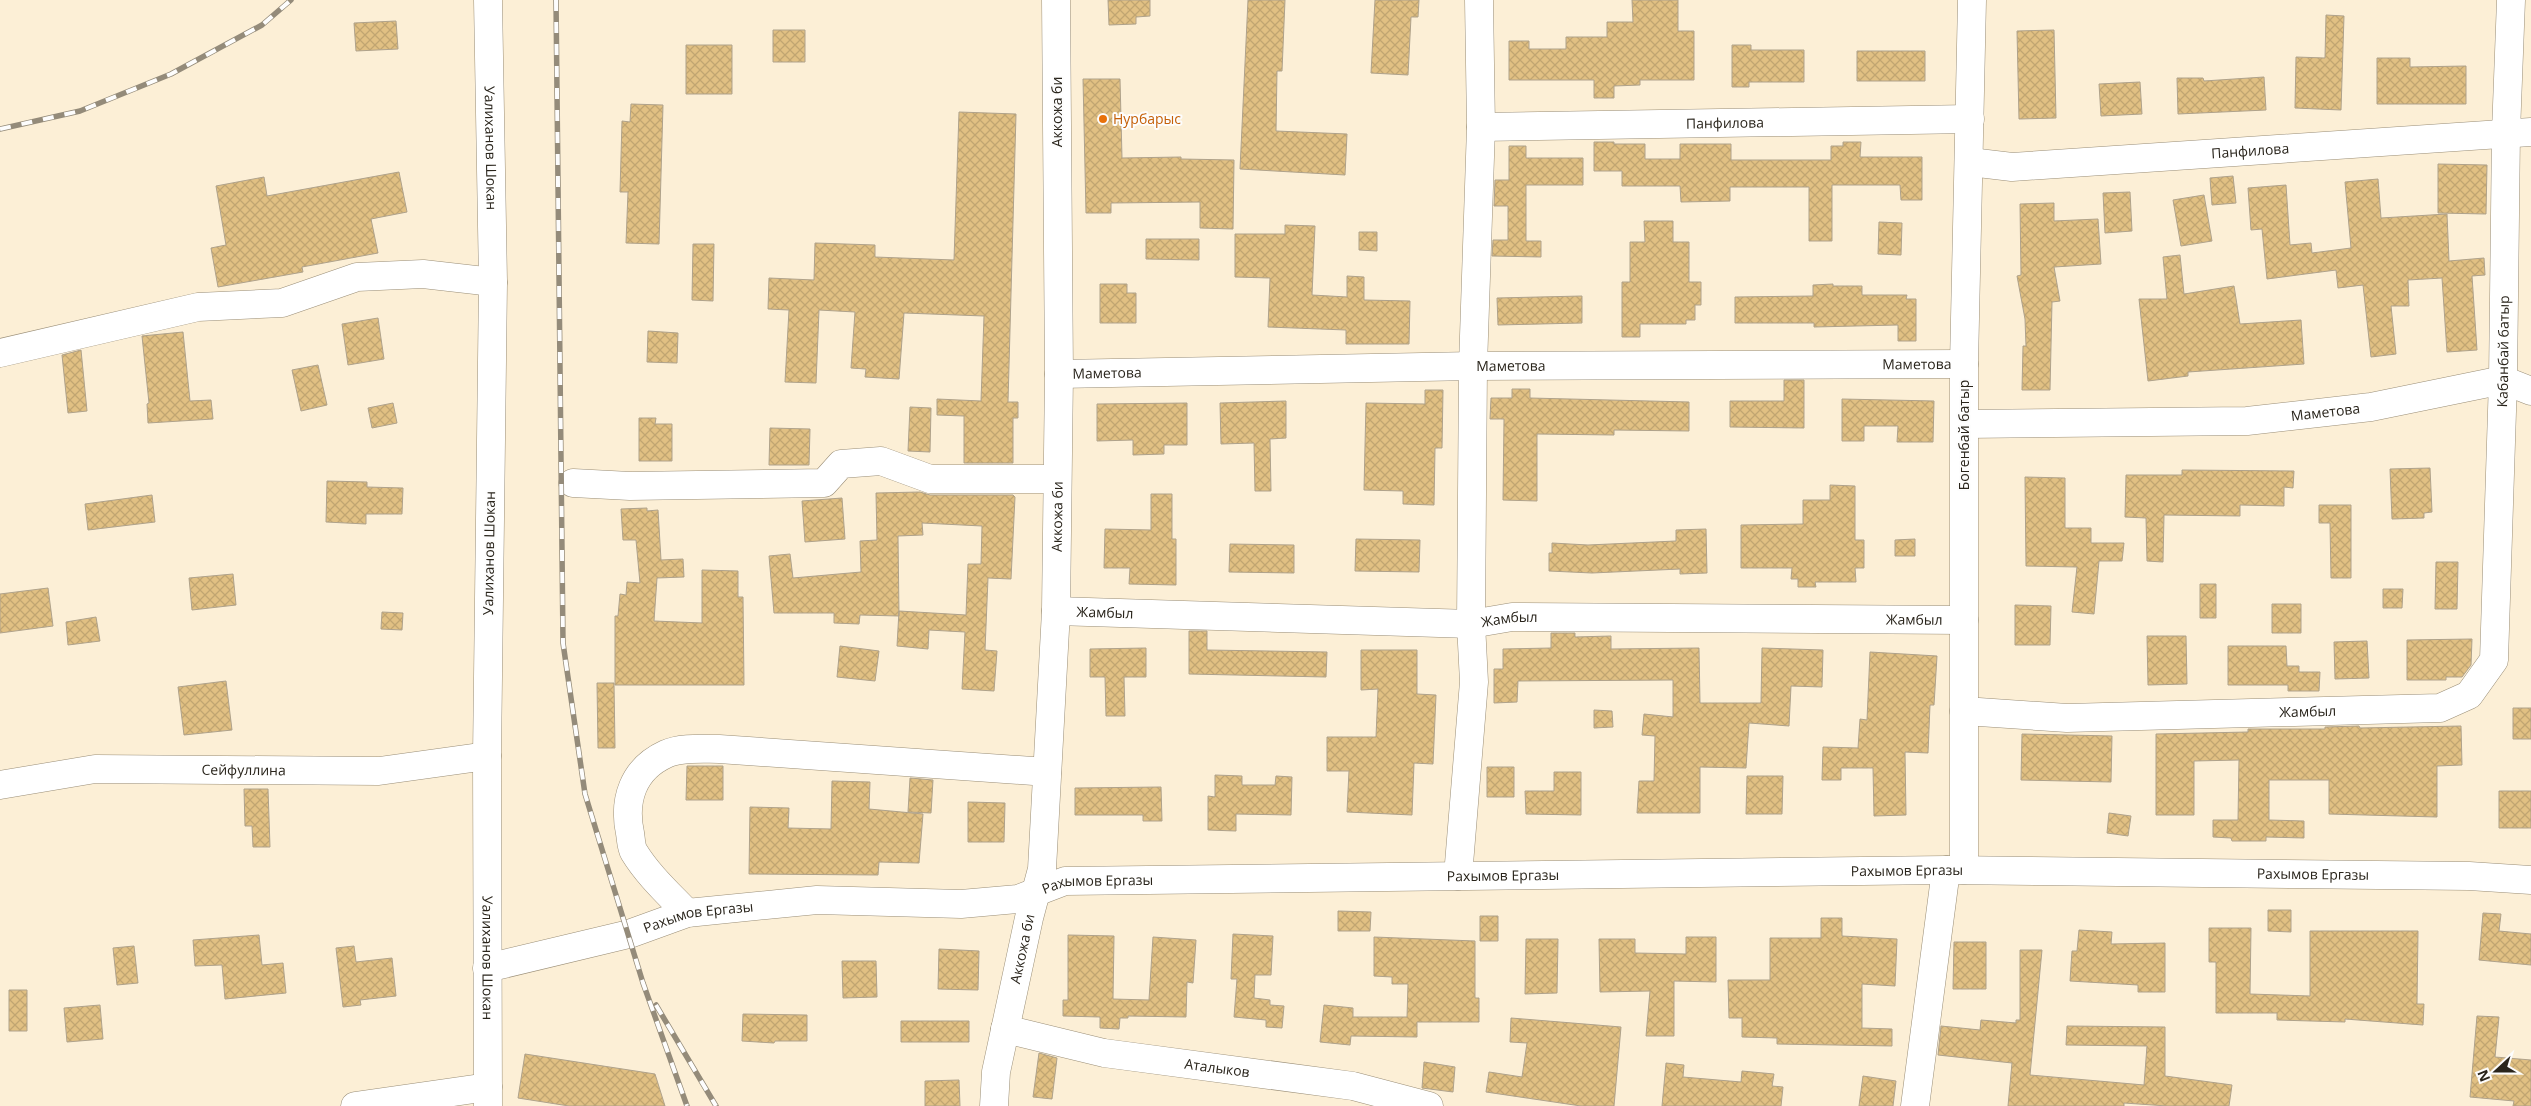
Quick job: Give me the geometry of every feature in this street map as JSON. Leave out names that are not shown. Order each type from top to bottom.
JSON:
[{"type":"street","name":"Уалиханов Шокан","points":[[488,0],[493,282],[487,756],[488,1096]]},
{"type":"street","name":"Аккожа би","points":[[994,1106],[996,1072],[1042,869],[1056,611],[1059,374],[1056,0]]},
{"type":"street","points":[[1458,876],[1474,682],[1471,624],[1473,366],[1481,127],[1479,0]]},
{"type":"street","name":"Богенбай батыр","points":[[1915,1106],[1955,870],[1964,711],[1964,364],[1970,162],[1972,0]]},
{"type":"street","name":"Кабанбай батыр","points":[[2469,695],[2494,660],[2503,380],[2518,132],[2511,0]]},
{"type":"street","name":"Панфилова","points":[[1481,127],[1970,119]]},
{"type":"street","name":"Панфилова","points":[[1970,162],[2012,167],[2518,132]]},
{"type":"street","points":[[0,353],[198,307],[282,303],[357,277],[423,274],[493,282]]},
{"type":"street","name":"Маметова","points":[[1059,374],[1473,366],[1964,364]]},
{"type":"street","points":[[2503,380],[2531,391]]},
{"type":"street","name":"Маметова","points":[[1965,424],[2247,421],[2371,407],[2503,380]]},
{"type":"street","points":[[574,483],[630,486],[824,483],[841,464],[881,461],[930,479],[1057,479]]},
{"type":"street","name":"Жамбыл","points":[[1056,611],[1471,624],[1512,617],[1964,620]]},
{"type":"street","name":"Жамбыл","points":[[1964,711],[2067,718],[2440,708],[2469,695]]},
{"type":"street","points":[[687,913],[658,883],[633,850],[626,813],[637,777],[648,764],[668,753],[694,749],[720,749],[1047,772]]},
{"type":"street","name":"Сейфуллина","points":[[0,785],[95,769],[379,771],[487,756]]},
{"type":"street","name":"Рахымов Ергазы","points":[[487,968],[629,934],[687,913],[818,900],[961,904],[1018,899],[1065,881],[1955,870],[2469,876],[2531,880]]},
{"type":"street","name":"Аталыков","points":[[1005,1029],[1104,1053],[1353,1086],[1429,1106]]},
{"type":"street","points":[[355,1106],[488,1096]]},
{"type":"building","points":[[1108,0],[1150,0],[1150,16],[1136,17],[1136,24],[1109,25]]},
{"type":"building","points":[[1248,0],[1285,0],[1282,71],[1277,71],[1276,131],[1347,134],[1345,175],[1240,169]]},
{"type":"building","points":[[1375,0],[1419,0],[1418,17],[1411,17],[1408,75],[1371,73]]},
{"type":"building","points":[[1632,0],[1678,0],[1678,31],[1694,31],[1694,80],[1640,80],[1640,85],[1614,86],[1614,98],[1594,98],[1594,80],[1509,80],[1509,41],[1529,41],[1529,49],[1566,49],[1566,37],[1607,37],[1607,22],[1633,22]]},
{"type":"building","points":[[2326,15],[2344,16],[2341,110],[2295,108],[2296,57],[2325,58]]},
{"type":"building","points":[[396,21],[398,49],[356,51],[354,23]]},
{"type":"building","points":[[773,30],[805,30],[805,62],[773,62]]},
{"type":"building","points":[[2054,30],[2056,118],[2019,119],[2017,31]]},
{"type":"building","points":[[686,45],[732,45],[732,94],[686,94]]},
{"type":"building","points":[[1732,45],[1751,45],[1751,50],[1804,50],[1804,82],[1749,82],[1749,87],[1732,87]]},
{"type":"building","points":[[1857,51],[1925,51],[1925,81],[1857,81]]},
{"type":"building","points":[[2377,58],[2410,58],[2410,67],[2466,66],[2466,104],[2377,104]]},
{"type":"building","points":[[2264,77],[2266,110],[2178,114],[2177,78],[2203,78],[2204,81]]},
{"type":"building","points":[[1083,79],[1120,79],[1122,158],[1181,157],[1181,159],[1234,160],[1233,229],[1200,228],[1200,202],[1111,203],[1111,213],[1086,213]]},
{"type":"building","points":[[2140,82],[2142,114],[2101,116],[2099,84]]},
{"type":"building","points":[[631,104],[663,105],[659,244],[626,243],[628,192],[620,192],[622,121],[630,122]]},
{"type":"building","points":[[959,112],[1016,114],[1008,402],[1018,402],[1018,418],[1013,418],[1013,463],[964,463],[964,416],[937,415],[937,399],[981,401],[984,316],[904,313],[899,379],[865,377],[866,369],[851,368],[855,312],[819,310],[816,383],[785,382],[789,310],[768,309],[769,278],[814,280],[815,243],[875,245],[875,257],[954,260]]},
{"type":"building","points":[[1594,142],[1645,144],[1645,159],[1680,159],[1680,144],[1731,144],[1731,160],[1831,160],[1831,146],[1843,146],[1843,142],[1861,142],[1860,157],[1922,157],[1922,200],[1901,200],[1900,185],[1832,185],[1832,241],[1809,241],[1809,187],[1730,187],[1730,201],[1681,202],[1680,186],[1622,186],[1622,171],[1594,171]]},
{"type":"building","points":[[1509,146],[1526,146],[1526,158],[1583,158],[1583,185],[1526,185],[1526,241],[1541,241],[1541,257],[1492,256],[1493,240],[1508,240],[1508,206],[1494,206],[1495,180],[1509,180]]},
{"type":"building","points":[[2438,164],[2487,165],[2486,214],[2438,213]]},
{"type":"building","points":[[399,172],[407,212],[371,219],[378,253],[302,267],[303,272],[218,287],[211,248],[226,245],[216,186],[264,177],[267,196]]},
{"type":"building","points":[[2233,176],[2236,203],[2212,205],[2210,178]]},
{"type":"building","points":[[2378,179],[2381,218],[2447,214],[2449,261],[2484,258],[2485,275],[2472,276],[2477,350],[2447,352],[2442,278],[2408,280],[2409,306],[2391,306],[2396,354],[2371,357],[2363,285],[2338,288],[2336,270],[2267,279],[2262,229],[2251,230],[2248,188],[2286,185],[2290,245],[2311,243],[2312,253],[2351,248],[2345,182]]},
{"type":"building","points":[[2130,192],[2132,231],[2105,233],[2103,193]]},
{"type":"building","points":[[2204,195],[2212,241],[2181,246],[2173,200]]},
{"type":"building","points":[[2054,203],[2054,221],[2098,219],[2101,264],[2054,267],[2060,301],[2052,302],[2050,390],[2022,390],[2023,346],[2026,346],[2025,319],[2017,276],[2021,275],[2020,204]]},
{"type":"building","points":[[1644,221],[1673,221],[1673,242],[1689,242],[1689,282],[1701,282],[1701,305],[1695,305],[1695,320],[1686,320],[1686,324],[1640,324],[1640,337],[1622,337],[1622,282],[1630,282],[1630,242],[1645,242]]},
{"type":"building","points":[[1879,222],[1902,223],[1901,255],[1878,254]]},
{"type":"building","points":[[1285,225],[1315,226],[1312,295],[1347,297],[1347,276],[1364,277],[1364,300],[1410,301],[1409,344],[1346,344],[1346,330],[1268,327],[1270,278],[1235,277],[1235,234],[1285,234]]},
{"type":"building","points":[[1359,232],[1377,232],[1377,251],[1359,250]]},
{"type":"building","points":[[1146,239],[1199,239],[1199,260],[1146,259]]},
{"type":"building","points":[[693,244],[714,244],[713,301],[692,300]]},
{"type":"building","points":[[2180,255],[2184,294],[2234,286],[2240,324],[2301,320],[2304,364],[2188,372],[2188,376],[2148,381],[2139,299],[2167,299],[2163,257]]},
{"type":"building","points":[[1100,284],[1127,284],[1127,293],[1136,293],[1136,323],[1100,323]]},
{"type":"building","points":[[1833,284],[1833,286],[1862,286],[1862,295],[1907,295],[1906,299],[1916,299],[1916,341],[1898,341],[1898,325],[1814,327],[1814,323],[1735,323],[1735,297],[1813,296],[1813,285]]},
{"type":"building","points":[[1582,296],[1582,323],[1498,325],[1497,298]]},
{"type":"building","points":[[378,318],[384,359],[348,365],[342,324]]},
{"type":"building","points":[[648,331],[678,333],[677,363],[647,362]]},
{"type":"building","points":[[183,332],[190,401],[211,400],[213,419],[148,423],[147,404],[149,403],[142,336]]},
{"type":"building","points":[[81,350],[87,411],[68,413],[62,355]]},
{"type":"building","points":[[318,365],[327,405],[301,411],[292,370]]},
{"type":"building","points":[[1784,380],[1804,380],[1804,428],[1730,427],[1730,401],[1784,401]]},
{"type":"building","points":[[1512,389],[1530,389],[1530,398],[1689,402],[1689,431],[1614,430],[1614,435],[1537,434],[1537,501],[1503,500],[1504,419],[1490,419],[1491,398],[1512,398]]},
{"type":"building","points":[[1425,390],[1443,390],[1442,448],[1435,448],[1434,505],[1403,504],[1403,491],[1364,490],[1366,403],[1425,404]]},
{"type":"building","points":[[1842,399],[1934,401],[1933,442],[1897,442],[1898,426],[1864,426],[1864,441],[1842,441]]},
{"type":"building","points":[[1286,401],[1286,438],[1270,439],[1271,491],[1255,491],[1254,443],[1221,444],[1220,403]]},
{"type":"building","points":[[393,403],[397,423],[372,428],[368,408]]},
{"type":"building","points":[[1187,403],[1187,445],[1164,445],[1164,454],[1133,455],[1133,440],[1097,441],[1097,404]]},
{"type":"building","points":[[910,407],[931,408],[930,452],[908,451]]},
{"type":"building","points":[[639,418],[656,418],[655,424],[672,424],[672,461],[639,461]]},
{"type":"building","points":[[770,428],[810,429],[809,465],[769,465]]},
{"type":"building","points":[[2430,468],[2432,512],[2424,513],[2424,518],[2392,519],[2390,469]]},
{"type":"building","points":[[2182,470],[2294,471],[2293,488],[2284,487],[2284,506],[2240,505],[2240,516],[2164,515],[2163,562],[2147,561],[2146,518],[2125,517],[2126,475],[2182,475]]},
{"type":"building","points":[[2025,477],[2065,478],[2065,528],[2091,528],[2091,543],[2124,543],[2122,561],[2099,561],[2094,614],[2072,612],[2077,567],[2026,566]]},
{"type":"building","points":[[327,481],[367,482],[367,487],[403,488],[402,514],[366,514],[366,524],[326,522]]},
{"type":"building","points":[[1830,485],[1855,486],[1855,540],[1864,540],[1864,568],[1855,568],[1856,582],[1815,582],[1816,587],[1798,587],[1798,579],[1791,579],[1792,568],[1741,568],[1741,525],[1803,524],[1803,500],[1830,500]]},
{"type":"building","points":[[920,492],[930,495],[1013,495],[1015,497],[1011,579],[988,578],[985,650],[997,651],[994,691],[962,689],[965,632],[929,630],[928,649],[897,646],[899,616],[860,615],[859,624],[834,623],[834,613],[774,613],[769,556],[790,554],[793,578],[861,572],[860,541],[877,540],[876,493]],"holes":[[[922,523],[982,526],[981,564],[968,564],[966,615],[899,612],[898,536],[923,535]]]},
{"type":"building","points":[[1151,494],[1172,494],[1172,539],[1176,539],[1176,585],[1129,584],[1130,568],[1104,568],[1105,529],[1151,530]]},
{"type":"building","points":[[152,495],[155,522],[88,530],[85,504]]},
{"type":"building","points":[[842,498],[845,539],[805,542],[802,501]]},
{"type":"building","points":[[2319,505],[2351,505],[2351,578],[2331,578],[2330,523],[2319,523]]},
{"type":"building","points":[[647,508],[647,511],[658,510],[661,560],[683,559],[684,577],[657,578],[654,621],[702,623],[702,570],[738,571],[738,597],[743,597],[744,685],[615,685],[615,616],[618,616],[620,594],[626,595],[627,582],[640,583],[636,540],[623,540],[621,509]]},
{"type":"building","points":[[1706,529],[1707,573],[1680,574],[1680,569],[1592,573],[1549,571],[1549,553],[1552,553],[1552,543],[1588,545],[1676,541],[1676,530]]},
{"type":"building","points":[[1356,539],[1420,540],[1419,572],[1355,571]]},
{"type":"building","points":[[1915,539],[1915,556],[1895,556],[1895,540]]},
{"type":"building","points":[[1230,544],[1294,545],[1294,573],[1229,572]]},
{"type":"building","points":[[2436,562],[2458,562],[2457,609],[2435,609]]},
{"type":"building","points":[[233,574],[236,605],[192,610],[189,578]]},
{"type":"building","points":[[2200,584],[2216,584],[2216,618],[2200,618]]},
{"type":"building","points":[[48,588],[53,626],[0,633],[0,594]]},
{"type":"building","points":[[2383,589],[2403,589],[2402,608],[2383,608]]},
{"type":"building","points":[[2272,604],[2301,604],[2301,633],[2272,633]]},
{"type":"building","points":[[2015,605],[2051,606],[2050,645],[2015,645]]},
{"type":"building","points":[[382,612],[403,613],[402,630],[381,629]]},
{"type":"building","points":[[96,617],[100,641],[68,645],[66,622]]},
{"type":"building","points":[[1189,631],[1207,631],[1207,650],[1327,652],[1326,677],[1189,674]]},
{"type":"building","points":[[1551,633],[1575,633],[1575,637],[1611,636],[1611,649],[1699,648],[1700,703],[1761,703],[1762,648],[1823,650],[1822,687],[1791,686],[1789,726],[1749,723],[1746,768],[1700,767],[1700,813],[1637,813],[1639,781],[1654,781],[1655,736],[1642,735],[1644,714],[1673,717],[1673,680],[1518,681],[1517,702],[1494,703],[1494,669],[1503,669],[1503,649],[1551,648]]},
{"type":"building","points":[[2147,636],[2186,636],[2187,684],[2148,685]]},
{"type":"building","points":[[2472,639],[2471,665],[2462,677],[2446,677],[2446,680],[2407,680],[2407,640]]},
{"type":"building","points":[[2367,641],[2369,678],[2335,679],[2334,642]]},
{"type":"building","points":[[840,646],[879,651],[875,681],[837,677]]},
{"type":"building","points":[[2228,646],[2286,646],[2287,666],[2299,666],[2299,672],[2320,672],[2319,691],[2288,691],[2288,685],[2228,685]]},
{"type":"building","points":[[1146,648],[1146,677],[1124,677],[1125,716],[1106,716],[1105,677],[1090,677],[1090,649]]},
{"type":"building","points":[[1361,650],[1417,650],[1417,694],[1436,695],[1433,764],[1414,763],[1412,815],[1347,812],[1349,771],[1327,771],[1327,737],[1376,737],[1378,689],[1361,690]]},
{"type":"building","points":[[1870,652],[1937,656],[1934,705],[1930,705],[1928,753],[1905,752],[1906,815],[1874,816],[1873,768],[1841,768],[1841,780],[1822,780],[1823,747],[1858,748],[1860,719],[1867,720]]},
{"type":"building","points":[[226,681],[232,730],[184,735],[178,687]]},
{"type":"building","points":[[597,683],[614,683],[615,748],[598,748]]},
{"type":"building","points":[[2513,708],[2531,708],[2531,739],[2513,739]]},
{"type":"building","points":[[1594,710],[1612,711],[1613,727],[1594,728]]},
{"type":"building","points":[[2359,726],[2360,728],[2461,726],[2462,765],[2437,766],[2437,817],[2329,814],[2329,780],[2269,780],[2269,820],[2304,821],[2304,838],[2266,837],[2266,841],[2232,841],[2231,838],[2213,837],[2213,820],[2238,820],[2239,760],[2194,761],[2194,815],[2156,815],[2156,734],[2248,732],[2248,729],[2325,729],[2325,727]]},
{"type":"building","points":[[2022,734],[2112,736],[2111,782],[2021,780]]},
{"type":"building","points":[[687,766],[723,766],[723,800],[686,800]]},
{"type":"building","points":[[1487,767],[1514,767],[1514,797],[1487,797]]},
{"type":"building","points":[[1554,772],[1581,772],[1581,815],[1526,814],[1525,791],[1554,791]]},
{"type":"building","points":[[1215,775],[1242,776],[1242,785],[1275,785],[1276,776],[1292,777],[1291,815],[1236,814],[1236,831],[1208,830],[1208,796],[1215,797]]},
{"type":"building","points":[[1747,776],[1783,776],[1782,814],[1746,814]]},
{"type":"building","points":[[910,778],[933,780],[931,813],[908,812]]},
{"type":"building","points":[[832,781],[870,782],[869,809],[923,814],[919,863],[879,862],[878,875],[749,874],[750,807],[789,808],[788,828],[831,829]]},
{"type":"building","points":[[1161,787],[1162,821],[1143,821],[1143,815],[1075,815],[1075,788]]},
{"type":"building","points":[[244,789],[268,789],[270,847],[253,847],[252,826],[245,826]]},
{"type":"building","points":[[2499,791],[2531,791],[2531,828],[2499,828]]},
{"type":"building","points":[[968,802],[1005,803],[1004,842],[968,842]]},
{"type":"building","points":[[2109,813],[2131,816],[2128,836],[2107,833]]},
{"type":"building","points":[[2268,910],[2291,910],[2291,932],[2268,931]]},
{"type":"building","points":[[1338,911],[1371,912],[1370,931],[1338,931]]},
{"type":"building","points":[[2483,913],[2501,914],[2499,931],[2531,934],[2531,965],[2479,960]]},
{"type":"building","points":[[1480,916],[1498,916],[1498,941],[1480,941]]},
{"type":"building","points":[[1821,918],[1842,918],[1842,936],[1897,939],[1895,986],[1862,984],[1862,1028],[1892,1029],[1892,1046],[1777,1044],[1777,1038],[1742,1037],[1742,1018],[1729,1018],[1728,980],[1770,980],[1770,938],[1821,938]]},
{"type":"building","points":[[2209,928],[2251,928],[2250,994],[2310,996],[2310,931],[2418,931],[2417,1004],[2424,1004],[2423,1025],[2345,1019],[2345,1022],[2277,1020],[2277,1013],[2216,1013],[2216,962],[2209,962]]},
{"type":"building","points":[[2079,930],[2112,932],[2111,944],[2165,943],[2165,992],[2138,992],[2138,985],[2070,981],[2072,951],[2077,951]]},
{"type":"building","points":[[1233,934],[1273,936],[1271,975],[1255,975],[1254,998],[1270,1000],[1270,1005],[1284,1006],[1282,1028],[1266,1027],[1266,1020],[1234,1017],[1237,979],[1231,979]]},
{"type":"building","points":[[259,935],[262,965],[283,963],[286,993],[225,999],[222,965],[195,966],[193,940]]},
{"type":"building","points":[[1068,935],[1114,936],[1113,999],[1149,1000],[1153,937],[1196,940],[1193,983],[1187,982],[1186,1017],[1128,1016],[1128,1018],[1120,1018],[1119,1029],[1100,1028],[1100,1017],[1063,1016],[1063,1000],[1068,1000]]},
{"type":"building","points":[[1374,937],[1475,941],[1475,998],[1479,998],[1479,1022],[1417,1022],[1417,1037],[1351,1036],[1350,1045],[1320,1042],[1324,1005],[1353,1008],[1353,1017],[1407,1017],[1408,984],[1392,984],[1392,977],[1374,976]]},
{"type":"building","points":[[1686,937],[1716,937],[1716,982],[1674,981],[1674,1036],[1646,1036],[1650,991],[1600,992],[1599,939],[1635,939],[1635,953],[1686,954]]},
{"type":"building","points":[[1526,939],[1558,939],[1557,993],[1525,994]]},
{"type":"building","points":[[1954,942],[1986,942],[1986,989],[1953,989]]},
{"type":"building","points":[[134,946],[138,983],[117,985],[113,948]]},
{"type":"building","points":[[354,946],[356,962],[392,958],[396,996],[360,1000],[361,1005],[343,1007],[336,948]]},
{"type":"building","points":[[939,949],[979,951],[978,990],[938,989]]},
{"type":"building","points":[[2020,950],[2042,950],[2030,1075],[2144,1085],[2147,1046],[2066,1045],[2067,1026],[2165,1027],[2165,1076],[2232,1085],[2229,1106],[2167,1106],[2124,1103],[2124,1106],[2008,1106],[2012,1063],[1938,1055],[1941,1026],[1980,1030],[1981,1020],[2016,1023],[2016,1020],[2020,1020]]},
{"type":"building","points":[[842,961],[876,961],[877,997],[843,998]]},
{"type":"building","points":[[9,990],[27,990],[27,1031],[9,1031]]},
{"type":"building","points":[[100,1005],[103,1039],[67,1042],[64,1008]]},
{"type":"building","points":[[743,1014],[807,1015],[807,1041],[775,1041],[774,1043],[742,1041]]},
{"type":"building","points":[[2477,1016],[2499,1017],[2495,1057],[2531,1060],[2531,1106],[2513,1106],[2514,1101],[2470,1097]]},
{"type":"building","points":[[1511,1018],[1621,1027],[1614,1106],[1581,1106],[1486,1092],[1489,1072],[1522,1077],[1527,1043],[1510,1042]]},
{"type":"building","points":[[901,1021],[969,1021],[969,1042],[901,1042]]},
{"type":"building","points":[[1039,1053],[1057,1058],[1052,1099],[1033,1097]]},
{"type":"building","points":[[525,1054],[655,1074],[665,1106],[569,1106],[518,1098]]},
{"type":"building","points":[[1424,1062],[1455,1067],[1453,1092],[1422,1088]]},
{"type":"building","points":[[1666,1063],[1684,1065],[1683,1077],[1741,1082],[1742,1071],[1774,1074],[1772,1086],[1783,1087],[1781,1106],[1662,1106]]},
{"type":"building","points":[[1863,1076],[1896,1081],[1893,1106],[1859,1106]]},
{"type":"building","points":[[959,1080],[960,1106],[925,1106],[925,1081]]},
{"type":"railway","points":[[0,129],[80,111],[171,74],[262,25],[291,0]]},
{"type":"railway","points":[[556,0],[563,643],[585,794],[643,983],[687,1106]]},
{"type":"railway","points":[[656,1005],[716,1106]]},
{"type":"place","name":"Нурбарыс","points":[[1103,119]]}]
